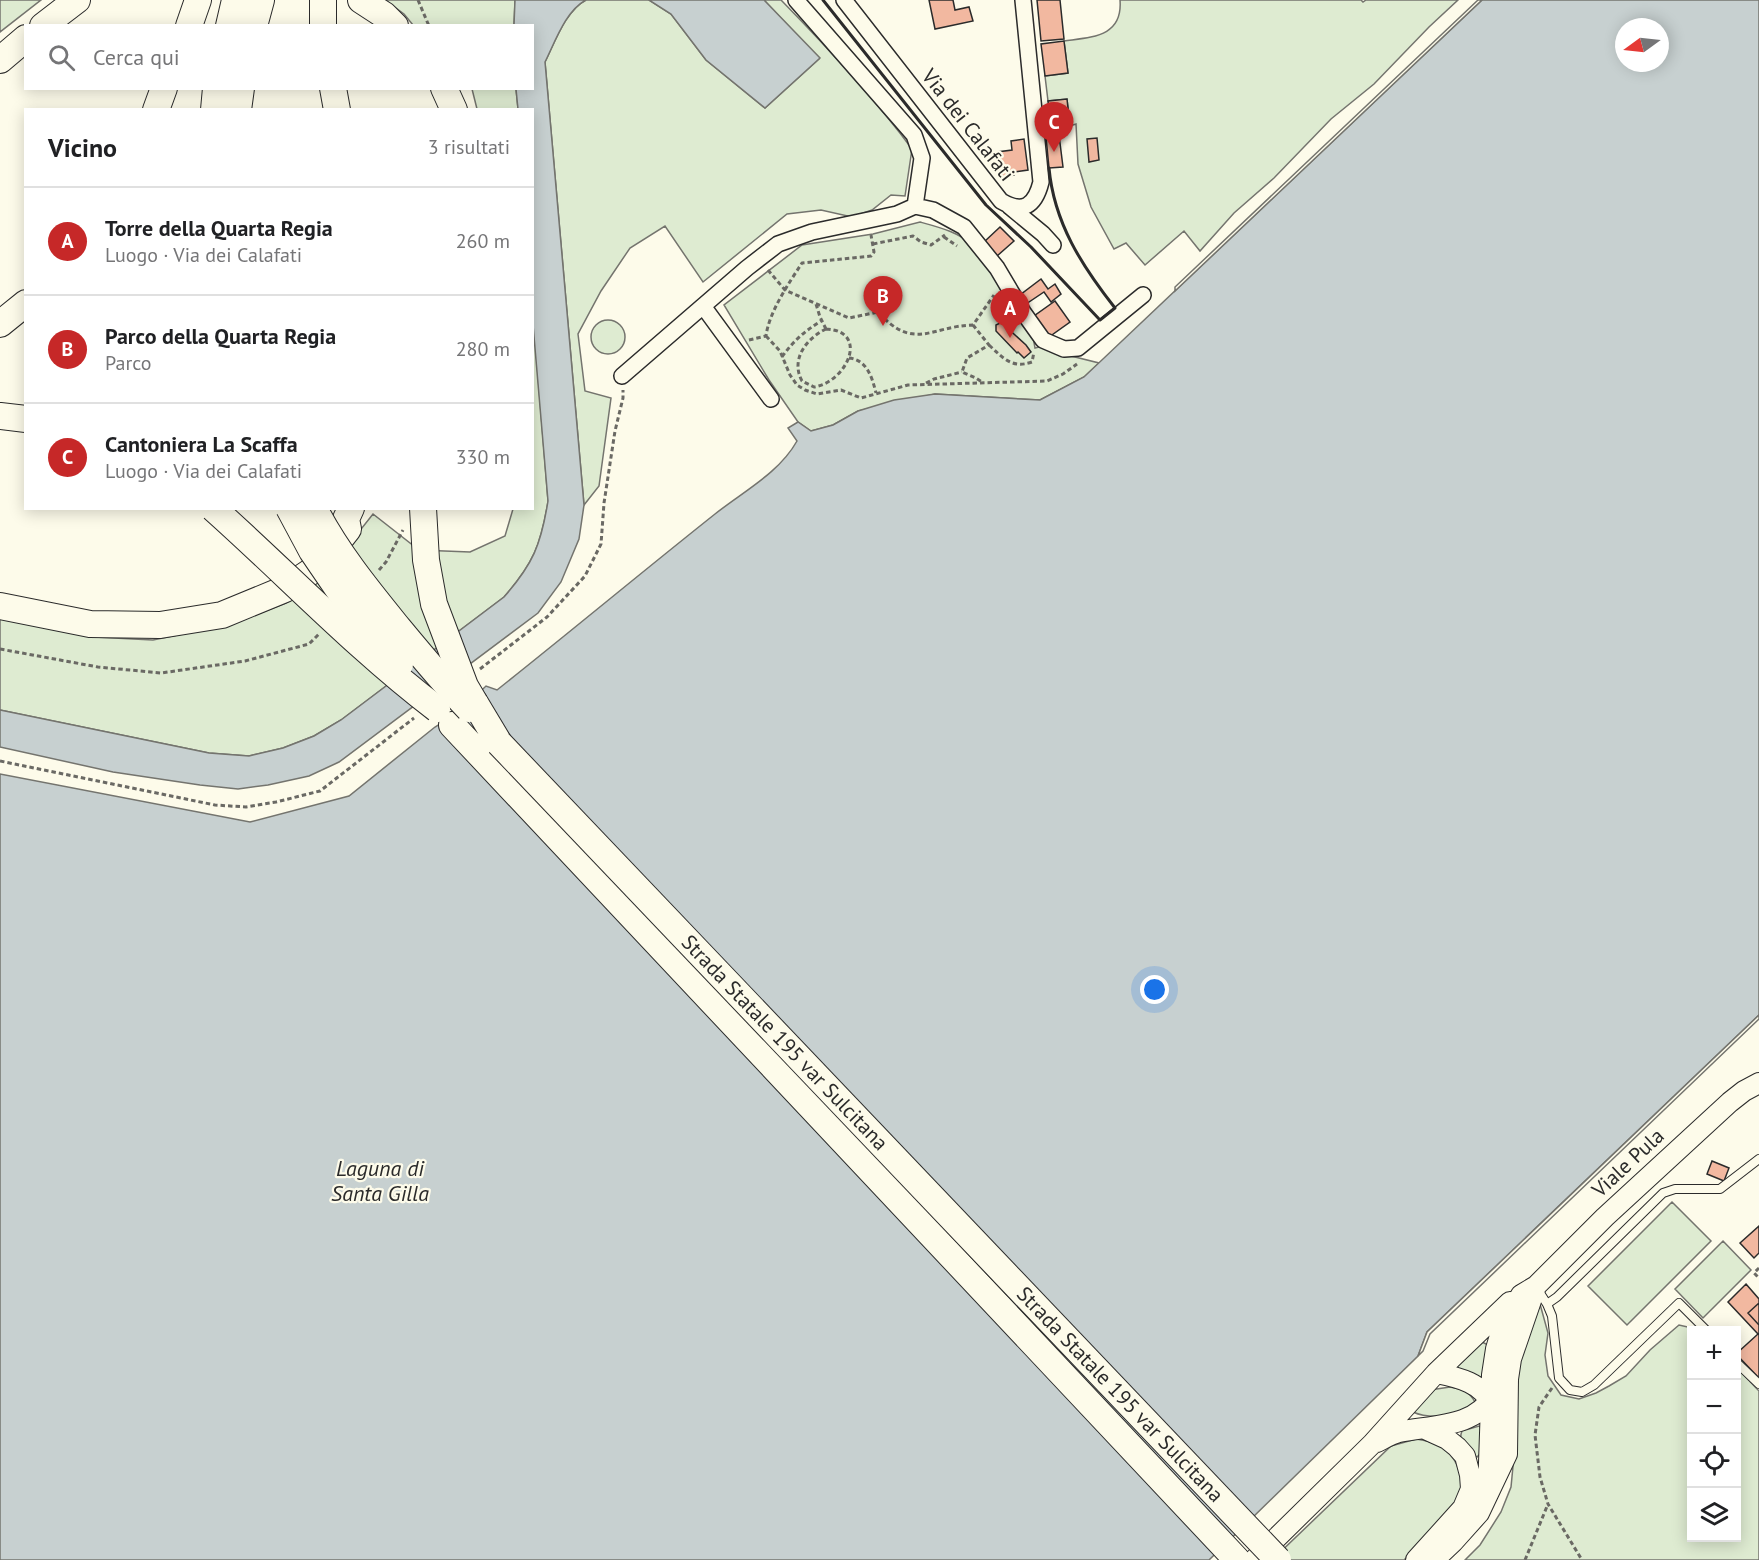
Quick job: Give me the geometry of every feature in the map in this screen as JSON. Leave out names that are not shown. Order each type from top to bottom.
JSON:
[{"type":"highway","points":[[46,24],[77,0]]},
{"type":"highway","points":[[190,24],[198,0]]},
{"type":"highway","points":[[229,24],[235,0]]},
{"type":"highway","points":[[255,24],[261,0]]},
{"type":"highway","points":[[323,0],[323,24]]},
{"type":"highway","points":[[362,0],[393,24]]},
{"type":"highway","points":[[0,60],[24,40]]},
{"type":"highway","points":[[157,108],[163,90]]},
{"type":"highway","points":[[214,108],[216,90]]},
{"type":"highway","points":[[238,108],[240,90]]},
{"type":"highway","points":[[333,90],[337,108]]},
{"type":"highway","points":[[445,90],[453,108]]},
{"type":"highway","points":[[0,324],[24,305]]},
{"type":"highway","points":[[0,416],[24,419]]},
{"type":"highway","points":[[215,510],[366,651],[437,709]]},
{"type":"highway","name":"Strada Statale 195 var Sulcitana","points":[[290,510],[312,550],[340,592],[437,709],[1237,1560]]},
{"type":"highway","name":"Strada Statale 195 var Sulcitana","points":[[315,510],[324,528],[362,583],[442,681],[1278,1560]]},
{"type":"highway","points":[[423,510],[426,560],[434,604],[465,686],[499,743]]},
{"type":"highway","points":[[0,606],[90,624],[160,625],[222,615],[285,589],[319,566],[348,529],[348,514]]},
{"type":"street","points":[[796,0],[914,135],[922,158],[915,206]]},
{"type":"street","name":"Via dei Calafati","points":[[844,0],[1001,201],[1017,208],[1028,206],[1038,195],[1041,182],[1023,0]]},
{"type":"street","points":[[622,376],[778,244],[804,235],[897,214],[915,206],[933,210],[964,227],[997,268],[1023,312],[1044,340],[1064,349],[1078,348],[1143,296]]},
{"type":"street","points":[[1009,206],[1053,245]]},
{"type":"street","points":[[703,306],[771,399]]},
{"type":"street","name":"Viale Pula","points":[[1528,1290],[1730,1102],[1759,1083]]},
{"type":"street","points":[[1434,1560],[1479,1513],[1507,1454],[1508,1379],[1511,1359],[1522,1325],[1528,1290]]},
{"type":"street","points":[[1254,1560],[1372,1444],[1436,1373],[1509,1303],[1528,1290]]},
{"type":"street","points":[[1488,1492],[1490,1401],[1496,1349],[1503,1326],[1528,1290]]},
{"type":"street","points":[[1372,1444],[1392,1435],[1460,1421],[1479,1413],[1490,1401],[1497,1388],[1510,1334],[1522,1325]]},
{"type":"street","points":[[1436,1373],[1457,1377],[1474,1384],[1490,1401],[1499,1437],[1500,1468]]},
{"type":"street","points":[[1416,1560],[1463,1508],[1471,1489],[1465,1456],[1447,1439],[1425,1429]]},
{"type":"lane","points":[[1547,1304],[1557,1297],[1663,1193],[1675,1189],[1720,1190],[1759,1159]]},
{"type":"lane","points":[[1528,1290],[1547,1304],[1552,1316],[1559,1378],[1570,1390],[1582,1392],[1594,1385],[1678,1303],[1702,1326]]},
{"type":"lane","points":[[1741,1366],[1759,1384]]},
{"type":"path","points":[[418,0],[428,24]]},
{"type":"path","points":[[766,336],[768,324],[784,290],[802,262],[871,256],[874,252],[869,221]]},
{"type":"path","points":[[873,244],[913,236],[931,245],[944,237],[954,221]]},
{"type":"path","points":[[944,237],[963,251]]},
{"type":"path","points":[[759,258],[784,290],[849,318],[878,312],[893,327],[915,334],[926,335],[972,325],[994,297],[995,291]]},
{"type":"path","points":[[816,304],[826,329]]},
{"type":"path","points":[[782,357],[798,338],[821,321]]},
{"type":"path","points":[[972,325],[989,345],[1011,364],[1024,365],[1032,362],[1033,347]]},
{"type":"path","points":[[826,329],[839,331],[849,340],[849,358],[838,375],[826,384],[814,387],[802,381],[798,368],[801,353],[813,337],[826,329]]},
{"type":"path","points":[[766,336],[774,343],[797,385],[817,394],[841,390],[861,399],[908,385],[1047,381],[1078,364],[1078,348]]},
{"type":"path","points":[[735,349],[747,341],[766,336]]},
{"type":"path","points":[[962,372],[967,358],[989,345]]},
{"type":"path","points":[[849,358],[862,362],[866,367],[876,393]]},
{"type":"path","points":[[925,384],[934,379],[962,372],[983,384]]},
{"type":"path","points":[[0,649],[98,667],[161,673],[213,667]]},
{"type":"path","points":[[1759,1269],[1754,1273],[1759,1278]]},
{"type":"path","points":[[1559,1378],[1539,1407],[1535,1435],[1540,1477],[1548,1504],[1582,1560]]},
{"type":"path","points":[[1524,1560],[1548,1504]]},
{"type":"green space","points":[[0,0],[41,0],[0,32]]},
{"type":"green space","points":[[385,0],[515,0],[514,24],[412,24],[404,14]]},
{"type":"green space","points":[[586,0],[649,0],[671,14],[706,60],[765,108],[819,59],[764,0],[781,0],[849,72],[912,149],[905,196],[891,195],[872,210],[852,217],[821,210],[787,214],[703,282],[665,226],[630,248],[601,291],[578,334],[585,391],[611,398],[599,486],[584,505],[545,62],[567,19]]},
{"type":"green space","points":[[1120,0],[1361,0],[1363,2],[1366,0],[1458,0],[1374,84],[1331,119],[1274,178],[1234,213],[1200,251],[1184,231],[1145,265],[1126,243],[1114,249],[1091,207],[1078,164],[1076,124],[1070,126],[1067,99],[1048,101],[1045,76],[1068,73],[1064,41],[1095,36],[1111,28],[1120,12]]},
{"type":"green space","points":[[472,90],[516,90],[518,108],[477,108]]},
{"type":"green space","points":[[920,222],[956,234],[976,247],[1033,337],[1035,348],[1043,346],[1059,353],[1099,363],[1084,377],[1040,400],[935,394],[858,411],[833,425],[811,431],[798,422],[769,380],[724,305],[802,245],[873,234]]},
{"type":"green space","points":[[608,320],[620,325],[625,337],[620,349],[608,354],[596,349],[591,337],[596,325]]},
{"type":"green space","points":[[534,326],[548,501],[539,542],[529,564],[504,597],[341,720],[314,736],[283,748],[249,756],[209,753],[0,710],[0,618],[94,637],[153,640],[232,624],[286,603],[320,581],[373,514],[419,550],[470,552],[505,536],[513,510],[534,510]]},
{"type":"green space","points":[[1672,1202],[1711,1241],[1627,1325],[1588,1286]]},
{"type":"green space","points":[[1723,1241],[1751,1270],[1703,1318],[1675,1289]]},
{"type":"green space","points":[[1540,1304],[1548,1333],[1545,1355],[1548,1376],[1561,1395],[1579,1399],[1596,1393],[1626,1376],[1650,1350],[1679,1325],[1687,1327],[1687,1542],[1741,1542],[1741,1372],[1759,1391],[1759,1560],[1465,1560],[1480,1545],[1501,1512],[1511,1487],[1517,1365]]},
{"type":"green space","points":[[1482,1342],[1488,1345],[1483,1378],[1477,1378],[1455,1369],[1459,1363]]},
{"type":"green space","points":[[1450,1387],[1465,1391],[1475,1402],[1464,1411],[1447,1416],[1428,1416],[1413,1412],[1430,1390]]},
{"type":"green space","points":[[1479,1426],[1481,1428],[1480,1454],[1477,1457],[1464,1446],[1461,1435],[1462,1431]]},
{"type":"green space","points":[[1416,1439],[1435,1444],[1450,1454],[1457,1465],[1463,1488],[1448,1517],[1404,1560],[1272,1560],[1391,1446]]},
{"type":"water","points":[[515,0],[586,0],[567,19],[545,62],[584,505],[579,539],[561,582],[538,613],[339,762],[309,776],[238,789],[113,772],[0,747],[0,710],[209,753],[249,756],[283,748],[314,736],[341,720],[504,597],[522,574],[539,542],[548,501],[534,336],[534,108],[518,108],[516,90],[534,90],[534,24],[514,24]]},
{"type":"water","points":[[649,0],[764,0],[820,58],[765,108],[706,60],[671,14]]},
{"type":"water","name":"Laguna di Santa Gilla","points":[[1482,0],[1759,0],[1759,1015],[1427,1332],[1418,1356],[1209,1560],[0,1560],[0,774],[250,822],[349,796],[435,727],[459,712],[486,686],[497,690],[715,514],[771,472],[781,463],[797,441],[788,428],[798,422],[811,431],[833,425],[858,411],[894,400],[935,394],[1040,400],[1084,377]]},
{"type":"pier","points":[[1478,0],[1482,0],[1175,291],[1175,287]]},
{"type":"pier","points":[[1759,1015],[1759,1019],[1430,1334],[1423,1351],[1418,1356],[1427,1332]]},
{"type":"building","points":[[929,0],[953,0],[955,10],[969,7],[973,21],[935,29]]},
{"type":"building","points":[[1037,0],[1060,0],[1064,39],[1041,41]]},
{"type":"building","points":[[1064,41],[1068,73],[1045,76],[1041,44]]},
{"type":"building","points":[[1067,99],[1070,126],[1051,128],[1048,101]]},
{"type":"building","points":[[1059,135],[1063,167],[1049,168],[1046,137]]},
{"type":"building","points":[[1097,138],[1099,160],[1089,162],[1087,139]]},
{"type":"building","points":[[1024,139],[1028,170],[1002,177],[997,152],[1012,150],[1011,141]]},
{"type":"building","points":[[1000,227],[1014,241],[997,256],[984,242]]},
{"type":"building","points":[[1041,279],[1048,289],[1055,284],[1061,294],[1051,302],[1044,292],[1026,304],[1020,295]]},
{"type":"building","points":[[1055,301],[1070,322],[1049,337],[1034,316]]},
{"type":"building","points":[[1000,323],[1031,352],[1024,358],[1017,353],[996,331],[996,325]]},
{"type":"building","points":[[1712,1161],[1729,1168],[1724,1181],[1707,1174]]},
{"type":"building","points":[[1759,1226],[1759,1253],[1754,1258],[1740,1243]]},
{"type":"building","points":[[1746,1284],[1759,1299],[1759,1303],[1748,1313],[1759,1325],[1759,1378],[1741,1359],[1741,1349],[1758,1334],[1728,1302]]},
{"type":"building","points":[[1759,1303],[1759,1325],[1748,1313]]},
{"type":"wall","points":[[823,0],[986,205],[1031,247],[1100,320],[1115,308],[1091,276],[1063,225],[1052,188],[1049,168]]},
{"type":"place","name":"Cantoniera La Scaffa","points":[[1054,152]]},
{"type":"place","name":"Parco della Quarta Regia","points":[[883,326]]},
{"type":"place","name":"Torre della Quarta Regia","points":[[1010,338]]}]
